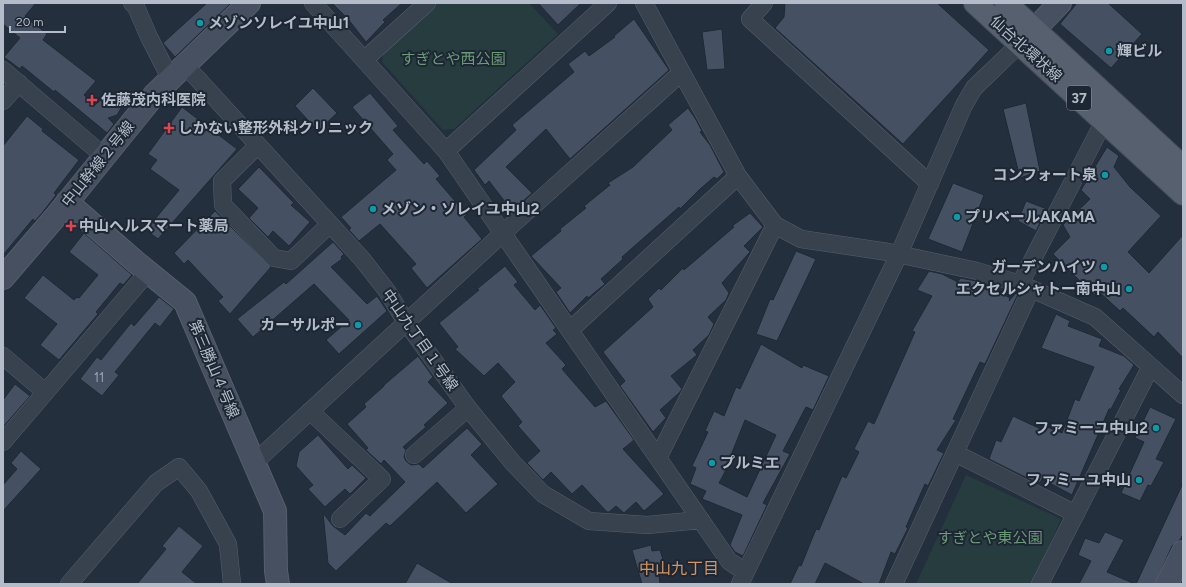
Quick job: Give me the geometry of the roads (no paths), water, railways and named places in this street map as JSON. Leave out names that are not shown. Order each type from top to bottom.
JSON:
[{"type":"main road","name":"仙台北環状線","points":[[975,3],[1027,37],[1183,167]]},
{"type":"main road","name":"仙台北環状線","points":[[1006,3],[1027,37],[1104,121],[1183,194]]},
{"type":"street","name":"中山九丁目１号線","points":[[132,3],[136,7],[149,37],[177,72],[258,145],[362,259],[387,291],[406,322],[468,408],[513,463],[543,494],[589,521],[647,525],[701,520]]},
{"type":"street","name":"中山幹線２号線","points":[[3,278],[177,72],[249,3]]},
{"type":"street","points":[[313,3],[446,151],[729,561],[743,578],[899,254],[964,105],[974,88],[1060,3]]},
{"type":"street","points":[[364,60],[427,3]]},
{"type":"street","points":[[446,151],[608,3]]},
{"type":"street","points":[[644,3],[738,176],[774,225],[801,239],[899,254],[977,271],[1026,287],[1095,317],[1150,368],[1183,395]]},
{"type":"street","points":[[764,3],[750,19],[930,184]]},
{"type":"street","points":[[3,70],[104,157]]},
{"type":"street","points":[[254,463],[503,233],[681,73]]},
{"type":"street","points":[[3,101],[18,83]]},
{"type":"street","points":[[894,584],[955,453],[1026,287],[1104,121]]},
{"type":"street","points":[[258,145],[222,181],[223,205],[274,258],[292,261],[330,224]]},
{"type":"street","points":[[570,330],[738,176]]},
{"type":"street","name":"第三勝山４号線","points":[[67,202],[185,302],[275,511],[276,571],[278,584]]},
{"type":"street","points":[[658,458],[774,225]]},
{"type":"street","points":[[3,442],[148,272]]},
{"type":"street","points":[[3,356],[45,392]]},
{"type":"street","points":[[1040,584],[1150,368]]},
{"type":"street","points":[[414,455],[468,408]]},
{"type":"street","points":[[310,411],[382,479],[340,519]]},
{"type":"street","points":[[955,453],[1076,514]]},
{"type":"street","points":[[69,584],[156,484],[179,467],[199,491],[228,544],[232,584]]},
{"type":"street","points":[[1167,584],[1183,552]]},
{"type":"place","name":"メゾンソレイユ中山1","points":[[200,23]]},
{"type":"place","name":"輝ビル","points":[[1109,51]]},
{"type":"place","name":"佐藤茂内科医院","points":[[92,100]]},
{"type":"place","name":"しかない整形外科クリニック","points":[[169,128]]},
{"type":"place","name":"コンフォート泉","points":[[1105,175]]},
{"type":"place","name":"メゾン・ソレイユ中山2","points":[[373,209]]},
{"type":"place","name":"プリベールAKAMA","points":[[957,217]]},
{"type":"place","name":"中山ヘルスマート薬局","points":[[71,226]]},
{"type":"place","name":"ガーデンハイツ","points":[[1104,267]]},
{"type":"place","name":"エクセルシャトー南中山","points":[[1129,289]]},
{"type":"place","name":"カーサルポー","points":[[358,325]]},
{"type":"place","name":"ファミーユ中山2","points":[[1156,428]]},
{"type":"place","name":"プルミエ","points":[[712,463]]},
{"type":"place","name":"ファミーユ中山","points":[[1139,480]]},
{"type":"district","name":"中山九丁目","points":[[679,568]]},
{"type":"park label","name":"すぎとや西公園","points":[[453,59]]},
{"type":"park label","name":"すぎとや東公園","points":[[990,538]]}]
